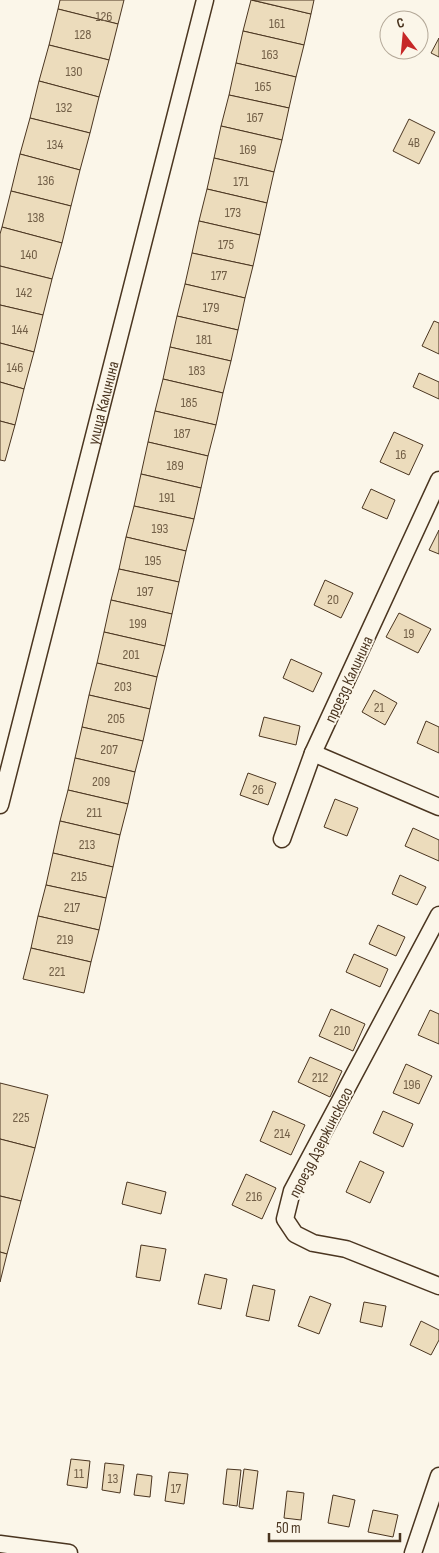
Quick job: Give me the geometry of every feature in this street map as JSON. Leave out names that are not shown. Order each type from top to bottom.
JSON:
[{"type":"street","name":"улица Калинина","points":[[0,805],[205,0]]},
{"type":"street","name":"проезд Калинина","points":[[282,839],[313,753],[439,480]]},
{"type":"street","points":[[313,753],[439,807]]},
{"type":"street","name":"проезд Дзержинского","points":[[439,915],[292,1191],[285,1219],[295,1234],[313,1243],[346,1249],[439,1286]]},
{"type":"street","points":[[413,1553],[439,1476]]},
{"type":"street","points":[[4,1547],[69,1553]]},
{"type":"building","points":[[60,0],[124,0],[118,24],[58,9]]},
{"type":"building","points":[[251,0],[311,14],[304,45],[243,31]]},
{"type":"building","points":[[252,0],[314,0],[311,14]]},
{"type":"building","points":[[58,9],[118,24],[109,60],[49,45]]},
{"type":"building","points":[[243,31],[304,45],[296,77],[236,63]]},
{"type":"building","points":[[439,38],[439,57],[431,53]]},
{"type":"building","points":[[49,45],[109,60],[99,97],[39,81]]},
{"type":"building","points":[[236,63],[296,77],[289,108],[229,95]]},
{"type":"building","points":[[39,81],[99,97],[90,133],[30,118]]},
{"type":"building","points":[[229,95],[289,108],[282,140],[221,126]]},
{"type":"building","points":[[30,118],[90,133],[80,170],[20,154]]},
{"type":"building","points":[[409,119],[435,132],[419,164],[393,151]]},
{"type":"building","points":[[221,126],[282,140],[274,172],[214,158]]},
{"type":"building","points":[[20,154],[80,170],[71,206],[11,191]]},
{"type":"building","points":[[214,158],[274,172],[267,203],[207,189]]},
{"type":"building","points":[[207,189],[267,203],[260,235],[199,221]]},
{"type":"building","points":[[11,191],[71,206],[62,243],[2,227]]},
{"type":"building","points":[[199,221],[260,235],[253,266],[192,253]]},
{"type":"building","points":[[2,227],[62,243],[52,279],[0,266],[0,234]]},
{"type":"building","points":[[192,253],[253,266],[245,298],[185,284]]},
{"type":"building","points":[[0,266],[52,279],[43,315],[0,305]]},
{"type":"building","points":[[185,284],[245,298],[238,330],[177,316]]},
{"type":"building","points":[[0,305],[43,315],[34,352],[0,343]]},
{"type":"building","points":[[177,316],[238,330],[231,361],[170,347]]},
{"type":"building","points":[[434,321],[439,323],[439,354],[422,346]]},
{"type":"building","points":[[0,343],[34,352],[24,389],[0,382]]},
{"type":"building","points":[[170,347],[231,361],[223,393],[163,379]]},
{"type":"building","points":[[419,373],[439,382],[439,399],[413,387]]},
{"type":"building","points":[[163,379],[223,393],[216,425],[155,411]]},
{"type":"building","points":[[0,382],[24,389],[15,425],[0,421]]},
{"type":"building","points":[[155,411],[216,425],[208,456],[148,442]]},
{"type":"building","points":[[0,421],[15,425],[5,461],[0,460]]},
{"type":"building","points":[[394,432],[423,445],[409,475],[380,462]]},
{"type":"building","points":[[148,442],[208,456],[201,488],[141,474]]},
{"type":"building","points":[[141,474],[201,488],[194,519],[134,506]]},
{"type":"building","points":[[371,489],[395,500],[387,519],[362,508]]},
{"type":"building","points":[[134,506],[194,519],[186,551],[126,537]]},
{"type":"building","points":[[439,530],[439,554],[429,550]]},
{"type":"building","points":[[126,537],[186,551],[179,582],[119,569]]},
{"type":"building","points":[[119,569],[179,582],[172,614],[111,600]]},
{"type":"building","points":[[325,580],[353,593],[341,618],[314,605]]},
{"type":"building","points":[[111,600],[172,614],[165,646],[104,632]]},
{"type":"building","points":[[399,613],[431,629],[418,653],[386,637]]},
{"type":"building","points":[[104,632],[165,646],[157,677],[97,663]]},
{"type":"building","points":[[291,659],[322,673],[313,692],[283,678]]},
{"type":"building","points":[[97,663],[157,677],[150,709],[89,695]]},
{"type":"building","points":[[374,690],[397,703],[385,725],[362,712]]},
{"type":"building","points":[[89,695],[150,709],[143,741],[82,727]]},
{"type":"building","points":[[264,717],[300,726],[296,745],[259,736]]},
{"type":"building","points":[[426,721],[439,727],[439,753],[417,743]]},
{"type":"building","points":[[82,727],[143,741],[135,772],[75,758]]},
{"type":"building","points":[[75,758],[135,772],[128,804],[68,790]]},
{"type":"building","points":[[248,773],[276,783],[268,805],[240,795]]},
{"type":"building","points":[[68,790],[128,804],[120,835],[60,821]]},
{"type":"building","points":[[335,799],[358,808],[347,836],[324,827]]},
{"type":"building","points":[[60,821],[120,835],[113,867],[53,853]]},
{"type":"building","points":[[413,828],[439,840],[439,861],[405,846]]},
{"type":"building","points":[[53,853],[113,867],[106,898],[46,885]]},
{"type":"building","points":[[400,875],[426,887],[417,905],[392,894]]},
{"type":"building","points":[[46,885],[106,898],[99,930],[38,916]]},
{"type":"building","points":[[38,916],[99,930],[91,962],[31,948]]},
{"type":"building","points":[[378,925],[405,937],[396,956],[369,944]]},
{"type":"building","points":[[31,948],[91,962],[84,993],[23,979]]},
{"type":"building","points":[[354,954],[388,969],[380,987],[346,972]]},
{"type":"building","points":[[331,1009],[365,1024],[353,1051],[319,1036]]},
{"type":"building","points":[[430,1010],[439,1014],[439,1044],[418,1035]]},
{"type":"building","points":[[310,1057],[342,1071],[330,1097],[298,1082]]},
{"type":"building","points":[[406,1064],[432,1076],[419,1104],[393,1093]]},
{"type":"building","points":[[0,1083],[48,1095],[35,1148],[0,1139]]},
{"type":"building","points":[[273,1111],[305,1125],[291,1155],[260,1141]]},
{"type":"building","points":[[383,1111],[413,1124],[403,1147],[373,1133]]},
{"type":"building","points":[[0,1139],[35,1148],[21,1201],[0,1196]]},
{"type":"building","points":[[360,1161],[384,1172],[370,1203],[346,1192]]},
{"type":"building","points":[[246,1174],[276,1188],[262,1219],[232,1205]]},
{"type":"building","points":[[127,1182],[166,1192],[161,1214],[122,1204]]},
{"type":"building","points":[[0,1196],[21,1201],[7,1254],[0,1252]]},
{"type":"building","points":[[141,1245],[166,1249],[160,1281],[136,1277]]},
{"type":"building","points":[[0,1252],[7,1254],[0,1282]]},
{"type":"building","points":[[205,1274],[227,1279],[221,1309],[198,1304]]},
{"type":"building","points":[[253,1285],[275,1290],[269,1321],[246,1316]]},
{"type":"building","points":[[310,1296],[331,1304],[319,1334],[298,1326]]},
{"type":"building","points":[[364,1302],[386,1306],[382,1327],[360,1322]]},
{"type":"building","points":[[421,1321],[439,1330],[439,1340],[431,1355],[410,1345]]},
{"type":"building","points":[[71,1459],[90,1461],[87,1488],[67,1485]]},
{"type":"building","points":[[105,1463],[124,1465],[120,1493],[102,1490]]},
{"type":"building","points":[[227,1469],[241,1470],[237,1506],[223,1504]]},
{"type":"building","points":[[244,1469],[258,1471],[253,1509],[239,1507]]},
{"type":"building","points":[[169,1472],[188,1474],[184,1504],[165,1501]]},
{"type":"building","points":[[137,1474],[152,1476],[150,1497],[134,1495]]},
{"type":"building","points":[[287,1491],[304,1493],[301,1520],[284,1518]]},
{"type":"building","points":[[333,1495],[355,1500],[349,1527],[328,1523]]},
{"type":"building","points":[[373,1510],[398,1515],[393,1537],[368,1532]]}]
